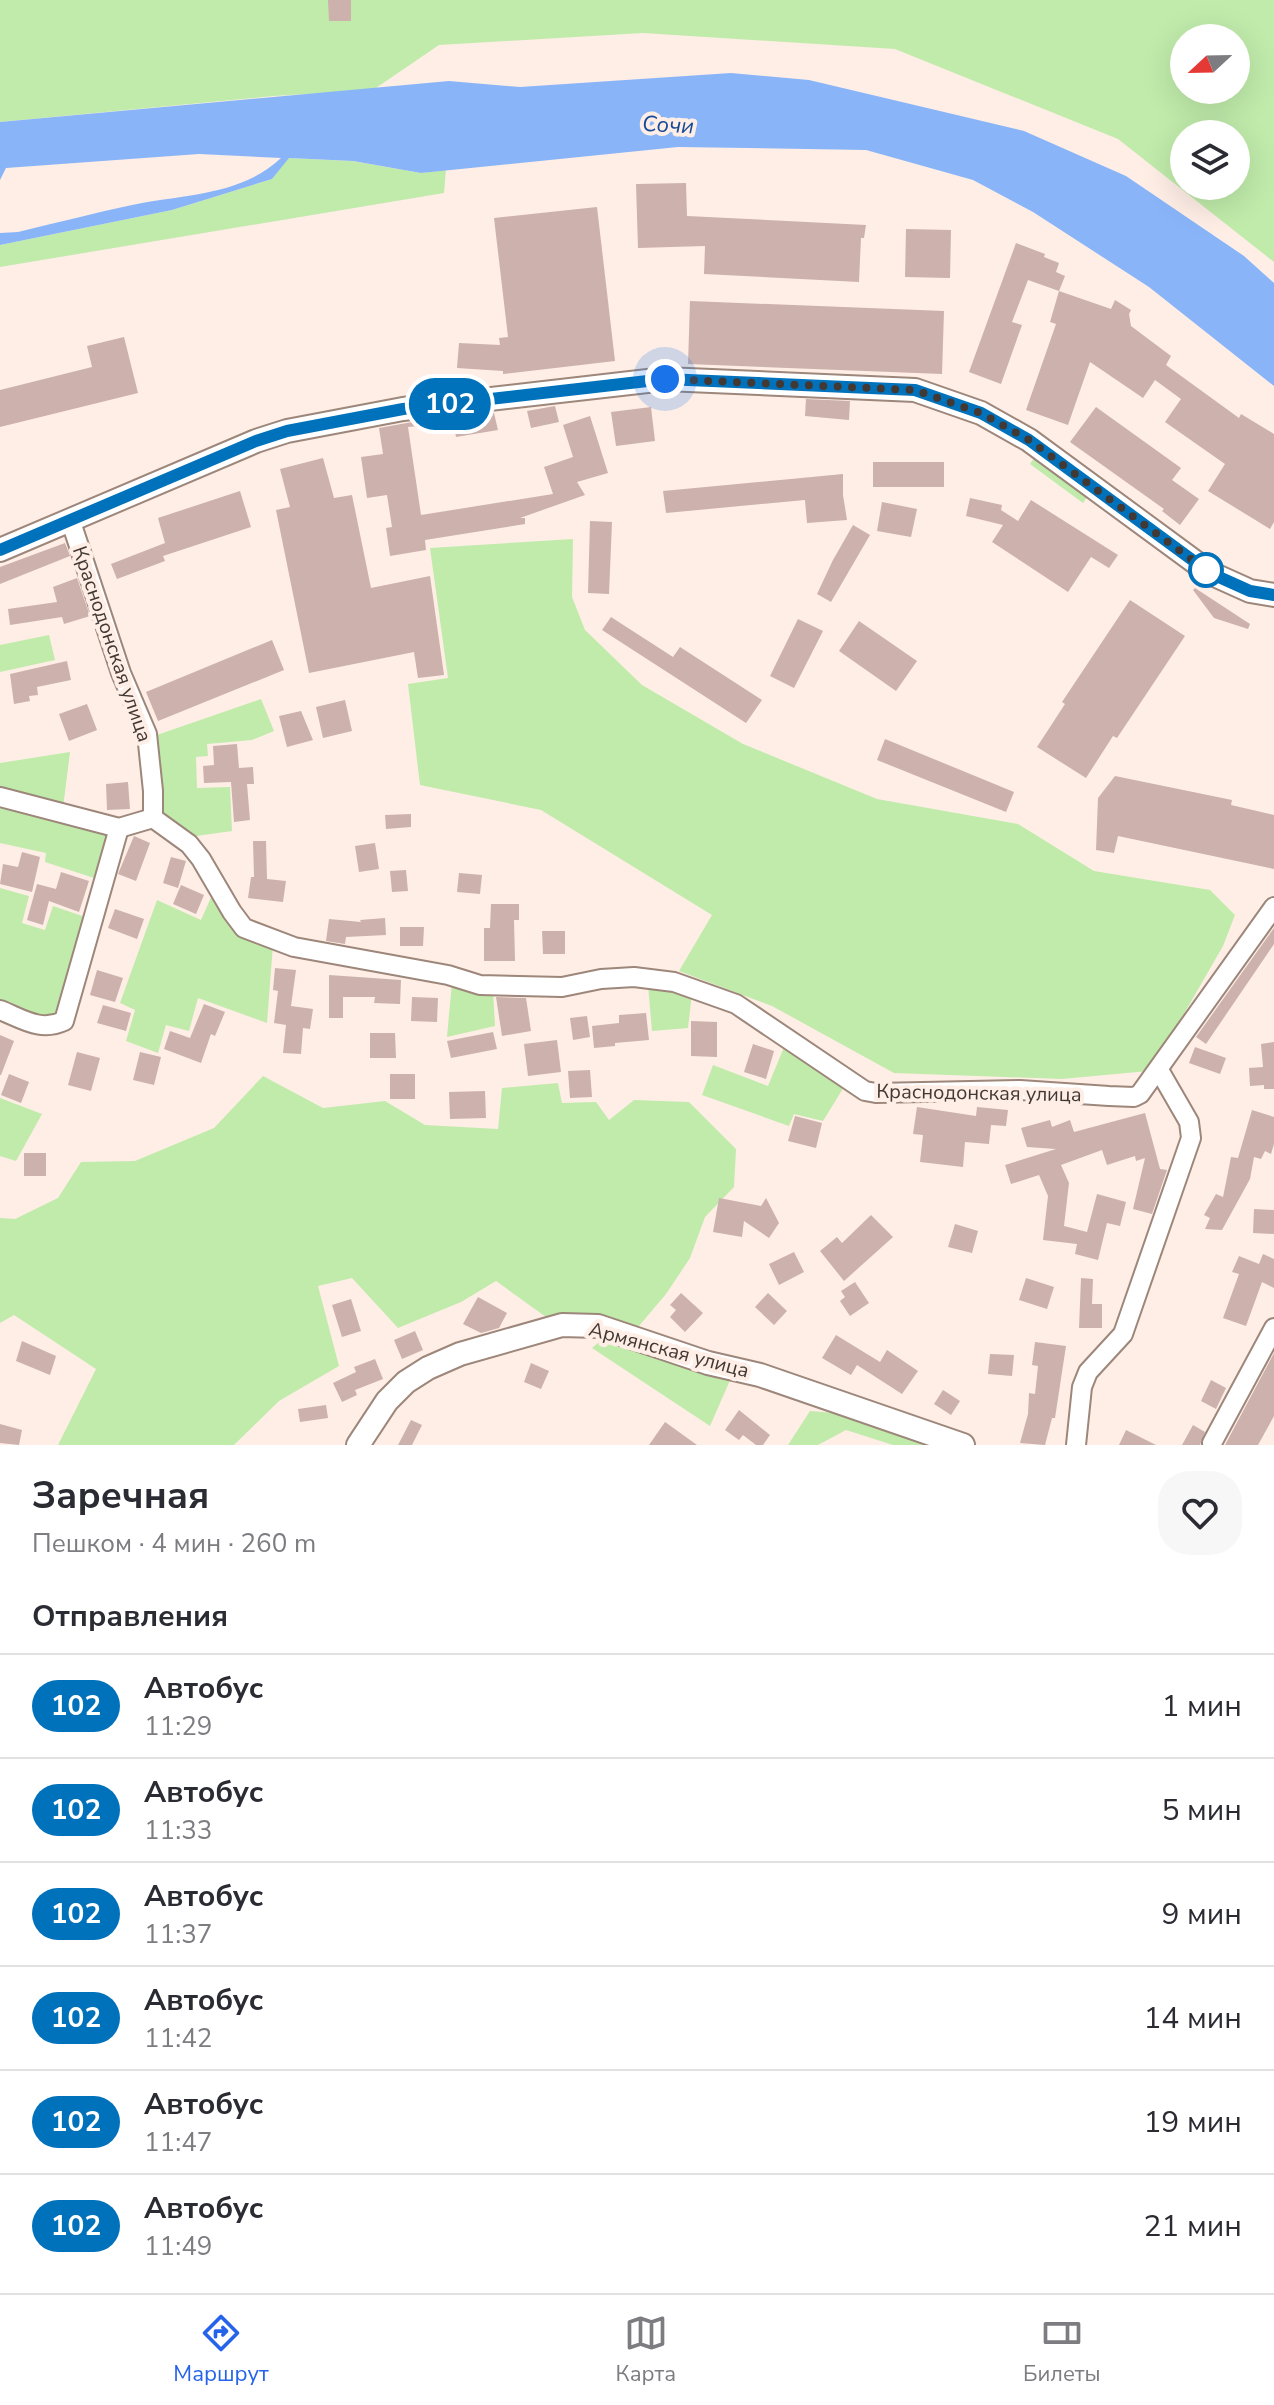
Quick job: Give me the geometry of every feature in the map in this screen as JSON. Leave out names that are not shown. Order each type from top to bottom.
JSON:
[{"type":"street","name":"Краснодонская улица","points":[[0,550],[219,456],[287,431],[403,409],[665,379],[915,390],[981,413],[1051,454],[1210,573],[1250,591],[1274,595]]},
{"type":"street","name":"Краснодонская улица","points":[[70,519],[121,673],[147,734],[153,818],[195,851],[244,928],[281,943],[360,961],[448,975],[480,985],[562,987],[601,979],[634,977],[674,982],[736,1004],[865,1091],[886,1094],[1020,1090],[1134,1097],[1145,1091],[1274,907]]},
{"type":"street","points":[[0,797],[119,828],[153,818]]},
{"type":"street","points":[[0,1010],[42,1027],[64,1021],[119,828]]},
{"type":"street","points":[[1076,1445],[1082,1387],[1088,1372],[1123,1334],[1191,1138],[1189,1122],[1159,1070]]},
{"type":"street","name":"Армянская улица","points":[[358,1445],[387,1401],[406,1382],[428,1368],[460,1354],[562,1325],[573,1325],[598,1326],[708,1363],[760,1375],[963,1445]]},
{"type":"street","points":[[1212,1443],[1274,1328]]},
{"type":"green space","points":[[0,0],[1274,0],[1274,262],[1195,200],[1250,200],[1250,120],[1170,120],[1170,180],[1118,139],[895,49],[643,33],[439,45],[373,90],[274,96],[0,122]]},
{"type":"green space","points":[[288,158],[352,161],[421,173],[446,170],[444,193],[0,267],[0,245],[172,210],[272,179]]},
{"type":"green space","points":[[1034,458],[1087,497],[1083,503],[1030,464]]},
{"type":"green space","points":[[573,539],[572,597],[585,630],[642,685],[743,744],[877,799],[1018,824],[1094,871],[1210,890],[1235,915],[1223,946],[1162,1052],[1159,1070],[1062,1079],[894,1073],[772,1006],[679,971],[712,915],[541,810],[420,785],[408,684],[448,678],[430,548]]},
{"type":"green space","points":[[49,635],[55,660],[0,672],[0,645]]},
{"type":"green space","points":[[261,699],[274,731],[252,740],[207,744],[208,756],[196,757],[197,788],[230,787],[232,831],[189,837],[157,816],[154,736]]},
{"type":"green space","points":[[70,752],[63,808],[0,792],[0,763]]},
{"type":"green space","points":[[0,804],[110,833],[94,878],[45,862],[46,853],[0,843]]},
{"type":"green space","points":[[0,888],[29,896],[22,923],[45,930],[53,906],[88,918],[58,1016],[43,1022],[0,1004]]},
{"type":"green space","points":[[213,893],[273,944],[267,1023],[198,998],[189,1031],[166,1025],[158,1053],[126,1041],[135,1010],[120,1003],[157,900],[201,920]]},
{"type":"green space","points":[[452,982],[493,990],[495,1026],[447,1037]]},
{"type":"green space","points":[[648,985],[692,993],[688,1028],[652,1031]]},
{"type":"green space","points":[[787,1040],[847,1082],[823,1121],[794,1114],[789,1126],[702,1095],[713,1065],[768,1086]]},
{"type":"green space","points":[[263,1076],[323,1108],[385,1101],[425,1125],[498,1129],[502,1088],[558,1083],[562,1103],[596,1102],[609,1120],[634,1100],[689,1102],[736,1149],[734,1187],[705,1217],[690,1258],[666,1294],[633,1333],[601,1316],[546,1317],[496,1281],[461,1302],[398,1328],[352,1278],[318,1286],[339,1366],[279,1401],[234,1445],[58,1445],[96,1369],[14,1315],[0,1323],[0,1218],[15,1219],[58,1198],[81,1162],[135,1161],[214,1128]]},
{"type":"green space","points":[[0,1098],[42,1114],[16,1161],[0,1156]]},
{"type":"green space","points":[[605,1337],[731,1378],[710,1426],[592,1348]]},
{"type":"green space","points":[[810,1411],[846,1414],[939,1445],[893,1445],[846,1430],[818,1445],[788,1445]]},
{"type":"water","name":"Сочи","points":[[731,73],[809,80],[1024,131],[1126,176],[1244,256],[1274,283],[1274,386],[1149,287],[1033,212],[973,180],[866,150],[678,147],[421,173],[353,161],[289,158],[272,179],[172,210],[0,245],[0,233],[18,232],[132,205],[230,187],[248,180],[281,158],[199,154],[6,168],[0,180],[0,122],[449,81],[520,87]]},
{"type":"building","points":[[328,0],[351,0],[351,21],[329,21]]},
{"type":"building","points":[[686,183],[687,216],[866,225],[864,238],[861,238],[859,282],[704,274],[705,246],[638,248],[636,184]]},
{"type":"building","points":[[597,207],[615,361],[503,374],[503,371],[457,368],[459,343],[500,345],[499,338],[508,337],[494,218]]},
{"type":"building","points":[[906,229],[951,230],[950,278],[905,277]]},
{"type":"building","points":[[1016,243],[1059,263],[1056,272],[1065,276],[1059,291],[1028,280],[1012,322],[1022,325],[1001,384],[969,372]]},
{"type":"building","points":[[1059,291],[1111,309],[1115,300],[1131,310],[1131,326],[1171,356],[1166,365],[1239,418],[1241,414],[1274,434],[1274,522],[1270,529],[1208,491],[1225,464],[1165,422],[1181,399],[1155,380],[1143,398],[1090,362],[1068,425],[1026,410],[1056,324],[1050,322]]},
{"type":"building","points":[[690,301],[944,311],[942,374],[688,364]]},
{"type":"building","points":[[124,337],[138,393],[0,427],[0,390],[92,367],[87,346]]},
{"type":"building","points":[[806,399],[850,401],[849,420],[805,416]]},
{"type":"building","points":[[555,406],[559,422],[531,428],[527,411]]},
{"type":"building","points":[[651,407],[655,441],[616,446],[611,412]]},
{"type":"building","points":[[1096,407],[1181,468],[1172,480],[1199,499],[1180,525],[1162,511],[1164,509],[1070,442]]},
{"type":"building","points":[[494,413],[498,430],[456,437],[453,420]]},
{"type":"building","points":[[590,416],[608,473],[577,482],[585,495],[520,518],[525,518],[525,524],[425,540],[426,550],[390,556],[386,528],[392,527],[387,495],[367,498],[361,457],[383,454],[379,428],[418,421],[418,426],[408,427],[421,515],[553,494],[544,467],[573,457],[563,425]]},
{"type":"building","points":[[323,458],[334,498],[352,495],[371,588],[430,576],[444,675],[418,678],[414,652],[309,673],[276,510],[290,507],[280,469]]},
{"type":"building","points":[[873,462],[944,462],[944,487],[873,487]]},
{"type":"building","points":[[843,474],[847,520],[807,523],[805,500],[666,513],[663,491]]},
{"type":"building","points":[[240,491],[251,527],[163,556],[165,561],[117,579],[111,564],[165,543],[158,518]]},
{"type":"building","points":[[970,498],[1002,505],[1001,510],[1018,521],[1031,500],[1118,555],[1109,568],[1091,557],[1068,592],[992,542],[1003,525],[966,516]]},
{"type":"building","points":[[882,502],[917,509],[911,537],[877,531]]},
{"type":"building","points":[[590,521],[612,522],[609,594],[588,593]]},
{"type":"building","points":[[853,525],[870,535],[831,602],[817,594]]},
{"type":"building","points":[[65,543],[70,556],[0,584],[0,567]]},
{"type":"building","points":[[77,578],[90,616],[64,624],[62,617],[10,625],[8,609],[57,602],[53,587]]},
{"type":"building","points":[[1195,588],[1250,624],[1248,629],[1214,618],[1193,590]]},
{"type":"building","points":[[1130,600],[1185,636],[1117,738],[1113,736],[1086,778],[1037,747],[1065,704],[1062,702]]},
{"type":"building","points":[[611,617],[673,657],[680,647],[762,700],[746,723],[602,630]]},
{"type":"building","points":[[798,619],[823,631],[794,688],[770,676]]},
{"type":"building","points":[[859,621],[917,661],[896,691],[839,651]]},
{"type":"building","points":[[272,640],[284,670],[158,721],[146,692]]},
{"type":"building","points":[[67,661],[71,680],[37,687],[38,695],[29,696],[30,701],[14,704],[10,674]]},
{"type":"building","points":[[345,700],[352,731],[323,738],[316,707]]},
{"type":"building","points":[[87,704],[97,730],[69,741],[59,714]]},
{"type":"building","points":[[301,711],[313,740],[287,747],[279,716]]},
{"type":"building","points":[[885,739],[1014,792],[1006,812],[877,760]]},
{"type":"building","points":[[237,744],[239,768],[253,767],[254,784],[247,784],[250,820],[234,822],[231,782],[204,783],[203,766],[214,765],[213,746]]},
{"type":"building","points":[[1115,776],[1232,800],[1231,805],[1274,815],[1274,869],[1118,836],[1114,853],[1096,850],[1098,798]]},
{"type":"building","points":[[128,782],[130,809],[107,810],[106,784]]},
{"type":"building","points":[[411,814],[411,827],[386,829],[385,815]]},
{"type":"building","points":[[134,836],[150,843],[136,881],[118,874]]},
{"type":"building","points":[[253,841],[266,841],[267,879],[286,881],[283,902],[248,898],[251,877],[254,877]]},
{"type":"building","points":[[375,843],[379,869],[359,872],[355,846]]},
{"type":"building","points":[[22,852],[40,857],[32,892],[0,884],[3,864],[18,867]]},
{"type":"building","points":[[171,857],[186,861],[178,888],[163,883]]},
{"type":"building","points":[[406,870],[408,891],[392,892],[390,871]]},
{"type":"building","points":[[61,872],[89,881],[79,912],[49,901],[43,925],[27,920],[37,884],[56,889]]},
{"type":"building","points":[[459,873],[482,875],[480,894],[457,892]]},
{"type":"building","points":[[181,885],[204,895],[196,914],[173,904]]},
{"type":"building","points":[[491,904],[519,904],[519,920],[514,920],[515,961],[484,961],[484,928],[490,928]]},
{"type":"building","points":[[115,909],[144,919],[137,939],[108,928]]},
{"type":"building","points":[[385,918],[386,935],[346,937],[345,944],[326,941],[329,919],[361,922]]},
{"type":"building","points":[[400,927],[424,927],[423,946],[400,946]]},
{"type":"building","points":[[1274,928],[1274,944],[1206,1044],[1196,1037]]},
{"type":"building","points":[[542,931],[565,931],[565,954],[543,954]]},
{"type":"building","points":[[275,968],[296,970],[291,1006],[313,1009],[310,1029],[303,1028],[301,1054],[283,1053],[286,1025],[274,1023],[278,991],[273,990]]},
{"type":"building","points":[[97,970],[123,978],[115,1002],[90,995]]},
{"type":"building","points":[[329,975],[401,980],[400,1004],[374,1003],[375,997],[343,997],[343,1018],[329,1018]]},
{"type":"building","points":[[412,997],[438,998],[437,1022],[411,1021]]},
{"type":"building","points":[[496,997],[526,998],[531,1031],[502,1036]]},
{"type":"building","points":[[204,1004],[225,1012],[215,1036],[211,1034],[201,1063],[164,1049],[170,1031],[190,1038]]},
{"type":"building","points":[[103,1005],[131,1013],[126,1031],[97,1023]]},
{"type":"building","points":[[646,1013],[649,1040],[594,1048],[592,1026],[619,1023],[619,1015]]},
{"type":"building","points":[[587,1016],[590,1037],[573,1040],[570,1018]]},
{"type":"building","points":[[691,1021],[717,1022],[717,1057],[691,1056]]},
{"type":"building","points":[[493,1032],[497,1049],[451,1058],[447,1041]]},
{"type":"building","points":[[370,1033],[395,1033],[396,1058],[370,1058]]},
{"type":"building","points":[[0,1035],[14,1041],[1,1075],[0,1075]]},
{"type":"building","points":[[557,1040],[561,1072],[528,1076],[524,1044]]},
{"type":"building","points":[[1274,1042],[1274,1089],[1264,1089],[1264,1085],[1250,1086],[1249,1068],[1263,1067],[1261,1044]]},
{"type":"building","points":[[753,1044],[774,1051],[766,1079],[744,1072]]},
{"type":"building","points":[[1195,1047],[1226,1058],[1220,1074],[1189,1063]]},
{"type":"building","points":[[77,1052],[100,1058],[91,1091],[68,1085]]},
{"type":"building","points":[[140,1052],[161,1057],[154,1085],[133,1080]]},
{"type":"building","points":[[590,1070],[592,1097],[570,1098],[568,1071]]},
{"type":"building","points":[[9,1074],[29,1082],[21,1103],[1,1095]]},
{"type":"building","points":[[390,1074],[415,1074],[415,1099],[390,1099]]},
{"type":"building","points":[[485,1091],[486,1118],[450,1119],[449,1092]]},
{"type":"building","points":[[917,1107],[976,1116],[977,1107],[1008,1110],[1006,1126],[991,1125],[989,1144],[965,1142],[963,1167],[920,1162],[923,1135],[913,1134]]},
{"type":"building","points":[[1252,1110],[1274,1117],[1271,1154],[1265,1151],[1261,1159],[1254,1157],[1250,1179],[1222,1230],[1205,1229],[1210,1218],[1204,1215],[1216,1194],[1223,1197],[1231,1157],[1238,1158]]},
{"type":"building","points":[[1145,1113],[1160,1169],[1167,1170],[1152,1214],[1133,1209],[1145,1158],[1136,1161],[1135,1156],[1107,1165],[1102,1150],[1061,1165],[1069,1183],[1064,1226],[1087,1232],[1097,1194],[1126,1202],[1120,1226],[1107,1223],[1098,1260],[1075,1254],[1077,1244],[1043,1240],[1048,1196],[1039,1175],[1011,1184],[1005,1165],[1056,1149],[1027,1147],[1021,1128],[1050,1120],[1052,1127],[1070,1120],[1074,1132]]},
{"type":"building","points":[[795,1116],[822,1123],[816,1148],[788,1141]]},
{"type":"building","points":[[24,1153],[46,1153],[46,1176],[24,1176]]},
{"type":"building","points":[[719,1198],[761,1206],[766,1198],[779,1223],[769,1238],[744,1221],[742,1237],[713,1232]]},
{"type":"building","points":[[1254,1209],[1274,1210],[1274,1234],[1253,1233]]},
{"type":"building","points":[[871,1215],[893,1237],[844,1281],[820,1251],[837,1237],[842,1243]]},
{"type":"building","points":[[955,1224],[978,1231],[972,1253],[948,1247]]},
{"type":"building","points":[[794,1252],[804,1272],[779,1285],[769,1264]]},
{"type":"building","points":[[1263,1254],[1274,1259],[1274,1288],[1262,1282],[1246,1326],[1223,1318],[1239,1274],[1232,1272],[1239,1256],[1259,1264]]},
{"type":"building","points":[[1026,1278],[1054,1287],[1047,1309],[1019,1300]]},
{"type":"building","points":[[1081,1278],[1093,1279],[1092,1304],[1102,1304],[1102,1328],[1079,1328]]},
{"type":"building","points":[[855,1282],[869,1303],[850,1316],[840,1301],[845,1297],[841,1291]]},
{"type":"building","points":[[681,1293],[703,1313],[685,1332],[670,1317],[676,1310],[670,1305]]},
{"type":"building","points":[[768,1293],[787,1311],[774,1325],[755,1307]]},
{"type":"building","points":[[478,1297],[507,1313],[499,1328],[481,1333],[463,1324]]},
{"type":"building","points":[[351,1299],[361,1331],[342,1337],[332,1305]]},
{"type":"building","points":[[415,1331],[423,1350],[402,1359],[394,1340]]},
{"type":"building","points":[[836,1335],[880,1362],[887,1350],[918,1371],[902,1394],[857,1365],[851,1375],[822,1358]]},
{"type":"building","points":[[22,1341],[56,1356],[50,1375],[16,1361]]},
{"type":"building","points":[[1035,1342],[1066,1346],[1055,1418],[1052,1418],[1045,1445],[1020,1443],[1028,1414],[1029,1393],[1035,1394],[1038,1366],[1032,1365]]},
{"type":"building","points":[[1274,1353],[1274,1416],[1258,1445],[1225,1445]]},
{"type":"building","points":[[990,1354],[1014,1355],[1012,1376],[988,1374]]},
{"type":"building","points":[[375,1359],[383,1379],[355,1390],[357,1395],[342,1402],[333,1383],[356,1372],[354,1367]]},
{"type":"building","points":[[531,1363],[549,1371],[541,1389],[524,1382]]},
{"type":"building","points":[[1211,1380],[1226,1388],[1216,1409],[1201,1401]]},
{"type":"building","points":[[943,1390],[960,1401],[951,1415],[934,1404]]},
{"type":"building","points":[[326,1405],[328,1418],[300,1422],[298,1409]]},
{"type":"building","points":[[739,1410],[770,1435],[763,1445],[756,1445],[743,1435],[739,1440],[725,1430]]},
{"type":"building","points":[[411,1420],[422,1425],[412,1445],[398,1445]]},
{"type":"building","points":[[665,1422],[697,1445],[649,1445]]},
{"type":"building","points":[[0,1424],[22,1430],[19,1445],[0,1443]]},
{"type":"building","points":[[1193,1425],[1205,1432],[1200,1445],[1182,1445]]},
{"type":"building","points":[[1126,1430],[1156,1445],[1119,1445]]},
{"type":"bus line","name":"102","points":[[0,550],[256,441],[334,421],[403,409],[665,379],[792,383],[915,390],[981,413],[1051,454],[1210,573],[1250,591],[1274,595]]},
{"type":"route","points":[[665,379],[915,390],[947,400],[981,413],[1051,454],[1210,573],[1206,570]]}]
